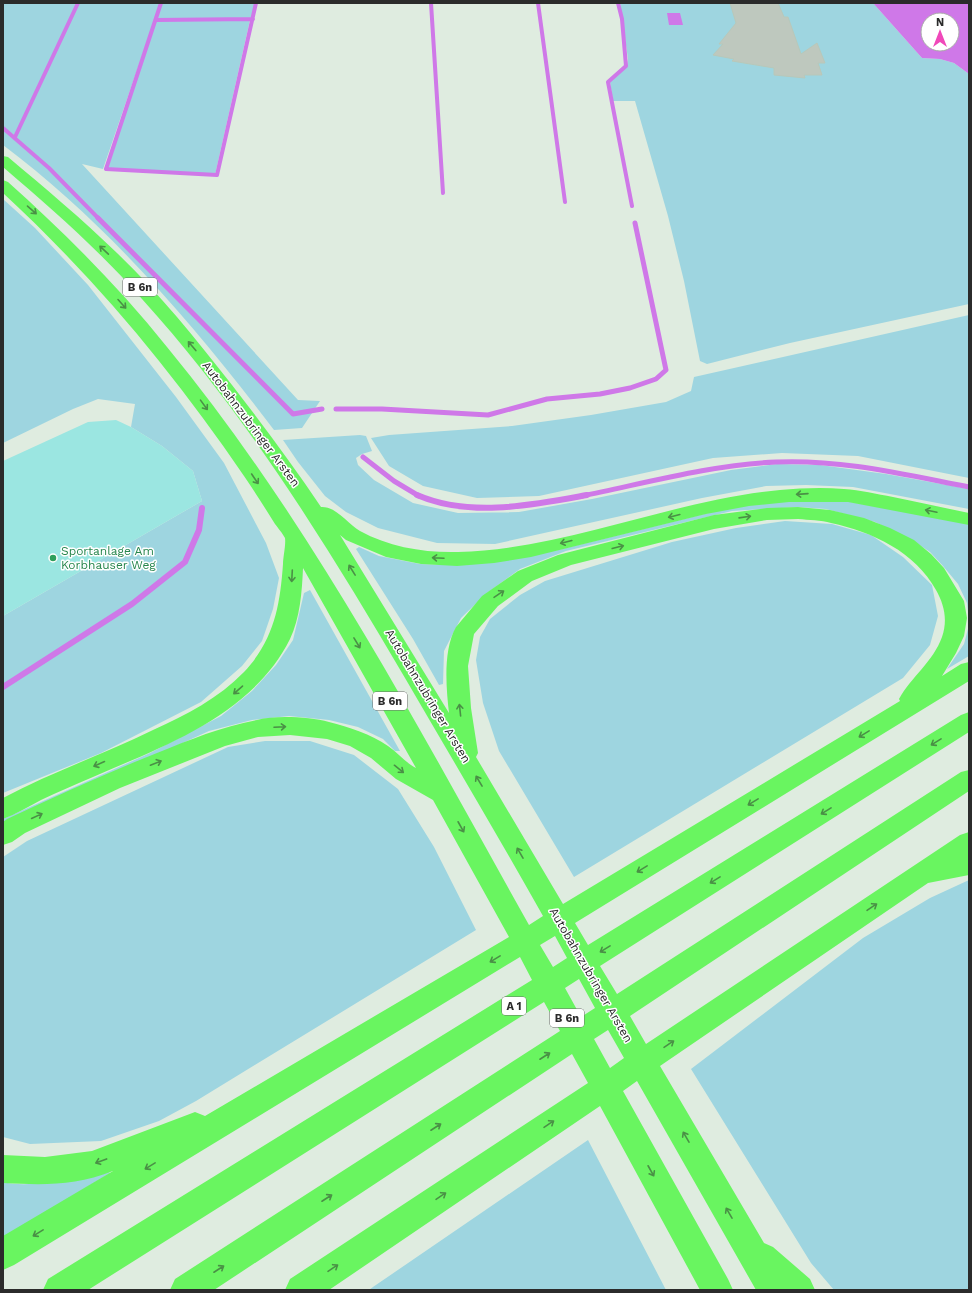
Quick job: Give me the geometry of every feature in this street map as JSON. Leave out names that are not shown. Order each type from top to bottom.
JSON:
[{"type":"highway","name":"Autobahnzubringer Arsten","points":[[3,160],[46,196],[112,257],[195,349],[263,437],[302,493],[355,575],[467,762],[774,1290]]},
{"type":"highway","name":"B 6n","points":[[3,185],[39,216],[83,261],[139,323],[188,384],[230,441],[295,538],[366,657],[717,1290]]},
{"type":"highway","points":[[302,493],[337,526],[354,536],[402,554],[435,558],[466,559],[505,555],[548,547],[710,507],[740,501],[808,494],[846,496],[969,519]]},
{"type":"highway","points":[[467,762],[460,708],[457,666],[464,632],[490,601],[525,576],[565,560],[714,522],[767,514],[798,513],[830,516],[857,523],[883,533],[906,545],[924,559],[946,586],[953,601],[956,618],[953,636],[945,653],[933,672],[897,714]]},
{"type":"highway","points":[[3,809],[179,729],[223,702],[247,682],[265,662],[279,638],[291,596],[295,538]]},
{"type":"highway","points":[[3,1254],[523,942],[969,670]]},
{"type":"highway","name":"A 1","points":[[59,1290],[969,722]]},
{"type":"highway","points":[[3,835],[16,826],[119,778],[219,739],[258,728],[290,726],[328,730],[358,740],[379,752],[404,773],[442,793]]},
{"type":"highway","points":[[186,1290],[969,779]]},
{"type":"highway","points":[[301,1290],[749,991],[969,842]]},
{"type":"highway","points":[[920,875],[969,865]]},
{"type":"highway","points":[[3,1168],[45,1171],[92,1165],[255,1102]]},
{"type":"highway","points":[[748,1247],[799,1290]]},
{"type":"shaded area","points":[[3,3],[160,3],[103,169],[82,164],[298,400],[320,401],[302,428],[274,430],[181,315],[114,242],[79,208],[3,145]]},
{"type":"shaded area","points":[[162,3],[255,3],[251,18],[157,19]]},
{"type":"shaded area","points":[[620,3],[873,3],[922,58],[940,59],[954,63],[969,74],[969,304],[790,343],[707,364],[700,361],[684,281],[668,216],[635,101],[613,101],[610,82],[627,66],[628,59]]},
{"type":"shaded area","points":[[873,3],[969,3],[969,74],[954,63],[940,59],[922,58]]},
{"type":"shaded area","points":[[667,13],[680,13],[683,25],[669,25]]},
{"type":"shaded area","points":[[156,20],[250,20],[215,175],[108,168]]},
{"type":"shaded area","points":[[3,199],[35,228],[88,285],[176,397],[224,463],[266,543],[279,578],[273,609],[262,641],[242,666],[201,702],[101,753],[3,793],[3,616],[202,501],[193,471],[162,446],[131,427],[135,404],[98,399],[73,409],[3,443]]},
{"type":"shaded area","points":[[969,315],[969,478],[858,456],[782,453],[713,458],[539,496],[477,498],[423,486],[389,466],[371,438],[389,435],[512,426],[591,415],[666,402],[691,391],[694,377]]},
{"type":"shaded area","name":"Sportanlage Am Korbhauser Weg","points":[[116,420],[131,427],[162,446],[193,471],[202,501],[3,616],[3,461],[88,422]]},
{"type":"shaded area","points":[[360,435],[366,436],[372,451],[362,454],[356,458],[358,465],[374,480],[413,503],[458,513],[519,512],[592,499],[731,470],[777,464],[820,465],[886,474],[969,489],[969,509],[853,487],[806,485],[766,486],[702,498],[495,544],[437,543],[378,528],[346,512],[325,496],[283,440]]},
{"type":"shaded area","points":[[846,501],[969,524],[969,620],[967,603],[958,584],[930,552],[912,540],[875,522],[826,509],[798,507],[732,511],[566,551],[520,569],[487,593],[461,618],[444,651],[443,684],[439,685],[413,639],[356,549],[359,547],[379,556],[420,564],[446,565],[490,562],[558,550],[733,507],[774,502]]},
{"type":"shaded area","points":[[785,521],[832,524],[871,535],[903,557],[932,585],[938,616],[930,645],[903,678],[574,877],[499,751],[483,703],[476,660],[480,637],[490,619],[520,595],[545,581],[672,542],[736,528]]},
{"type":"shaded area","points":[[310,590],[400,751],[395,751],[383,739],[358,727],[329,720],[289,716],[252,720],[209,731],[3,825],[3,819],[150,753],[221,716],[252,691],[276,665],[293,640],[304,593]]},
{"type":"shaded area","points":[[969,625],[969,656],[947,669],[964,644]]},
{"type":"shaded area","points":[[265,741],[310,741],[354,755],[398,789],[434,847],[476,930],[196,1101],[159,1121],[101,1141],[30,1144],[3,1137],[3,857],[27,841],[228,747]]},
{"type":"shaded area","points":[[969,880],[969,1290],[834,1290],[811,1263],[691,1069],[863,938],[930,898]]},
{"type":"shaded area","points":[[588,1140],[666,1290],[369,1290],[373,1287]]},
{"type":"shaded area","points":[[108,1171],[110,1173],[3,1238],[3,1182],[14,1184],[41,1183]]},
{"type":"building","points":[[730,3],[778,3],[784,17],[788,17],[801,54],[817,43],[825,63],[818,63],[822,75],[804,75],[805,78],[774,75],[774,68],[732,61],[734,59],[713,55],[723,44],[719,44],[736,23]]},
{"type":"waterway","points":[[15,137],[78,3]]},
{"type":"waterway","points":[[161,3],[106,169],[217,175],[252,19]]},
{"type":"waterway","points":[[252,19],[256,3]]},
{"type":"waterway","points":[[431,3],[443,193]]},
{"type":"waterway","points":[[538,3],[565,202]]},
{"type":"waterway","points":[[618,3],[622,19],[626,66],[608,82],[632,206]]},
{"type":"waterway","points":[[156,20],[252,19]]},
{"type":"waterway","points":[[3,128],[49,168],[99,219]]},
{"type":"waterway","points":[[98,218],[293,414],[322,409]]},
{"type":"waterway","points":[[336,409],[382,409],[488,415],[547,399],[600,394],[630,388],[656,379],[666,370],[635,223]]},
{"type":"waterway","points":[[363,457],[394,481],[418,495]]},
{"type":"waterway","points":[[585,495],[702,471],[776,462],[849,465],[969,487]]},
{"type":"waterway","points":[[418,495],[437,502],[480,508],[523,505],[585,495]]},
{"type":"waterway","points":[[3,687],[132,604],[185,562],[199,530],[202,508]]},
{"type":"place","name":"Sportanlage Am Korbhauser Weg","points":[[53,558]]}]
